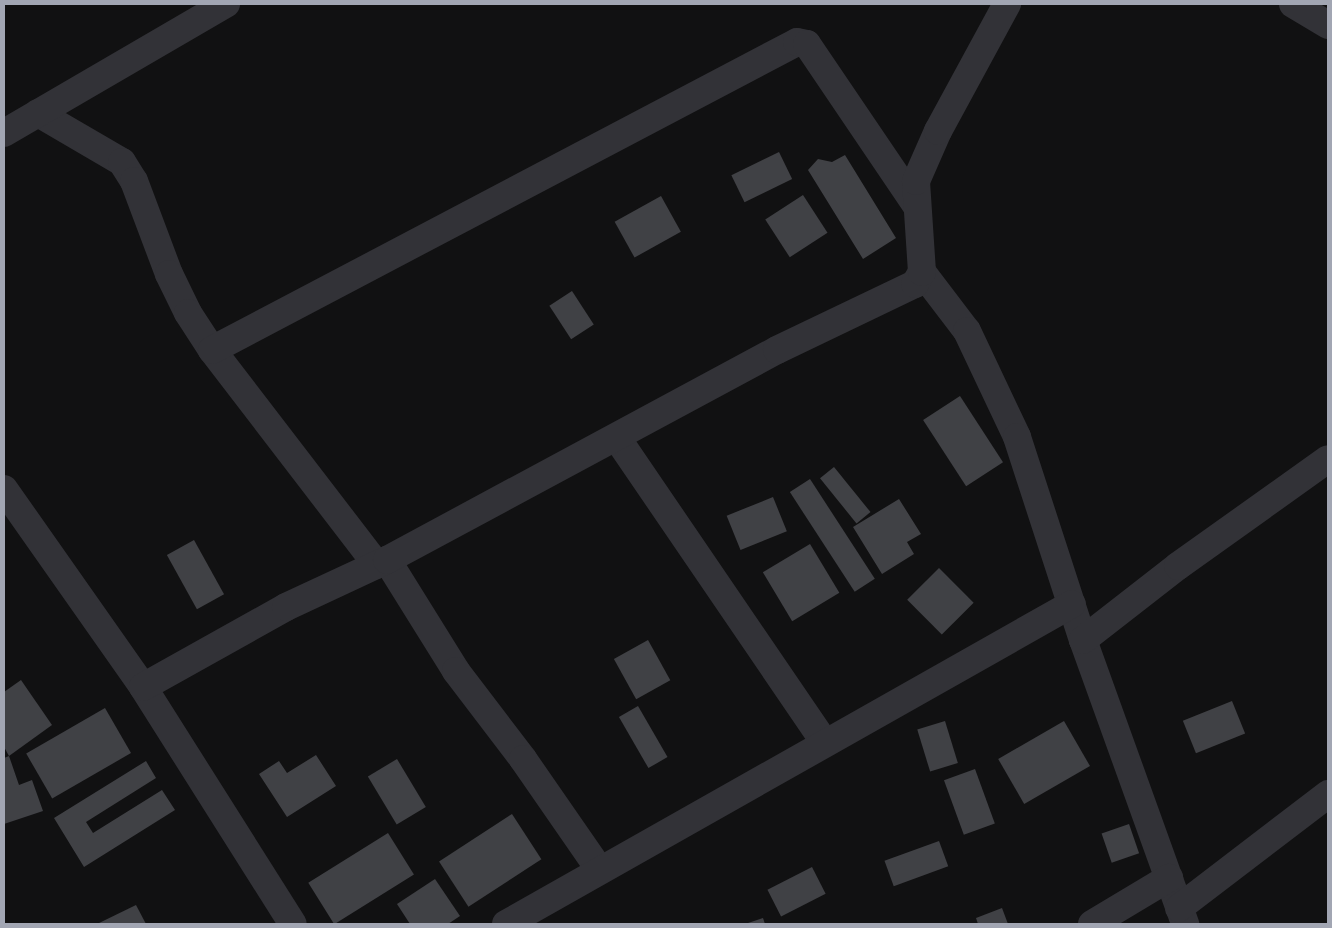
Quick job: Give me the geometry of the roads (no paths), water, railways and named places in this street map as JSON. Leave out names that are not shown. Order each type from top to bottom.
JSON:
[{"type":"street","points":[[4,133],[226,4]]},
{"type":"street","points":[[1007,4],[922,164],[916,181],[916,206],[922,272],[967,331],[1017,437],[1083,640],[1182,916],[1328,794]]},
{"type":"street","points":[[1293,4],[1328,25]]},
{"type":"street","points":[[212,350],[797,42],[807,44],[916,206]]},
{"type":"street","points":[[38,113],[84,138],[125,167],[148,215],[169,274],[212,350],[382,563],[456,670],[523,759],[600,870]]},
{"type":"street","points":[[142,687],[286,607],[382,563],[617,438],[777,350],[915,284],[922,272]]},
{"type":"street","points":[[617,438],[825,743]]},
{"type":"street","points":[[1083,640],[1178,566],[1328,459]]},
{"type":"street","points":[[4,489],[142,687],[292,924]]},
{"type":"street","points":[[506,924],[1072,604]]},
{"type":"street","points":[[1092,924],[1169,878]]}]
